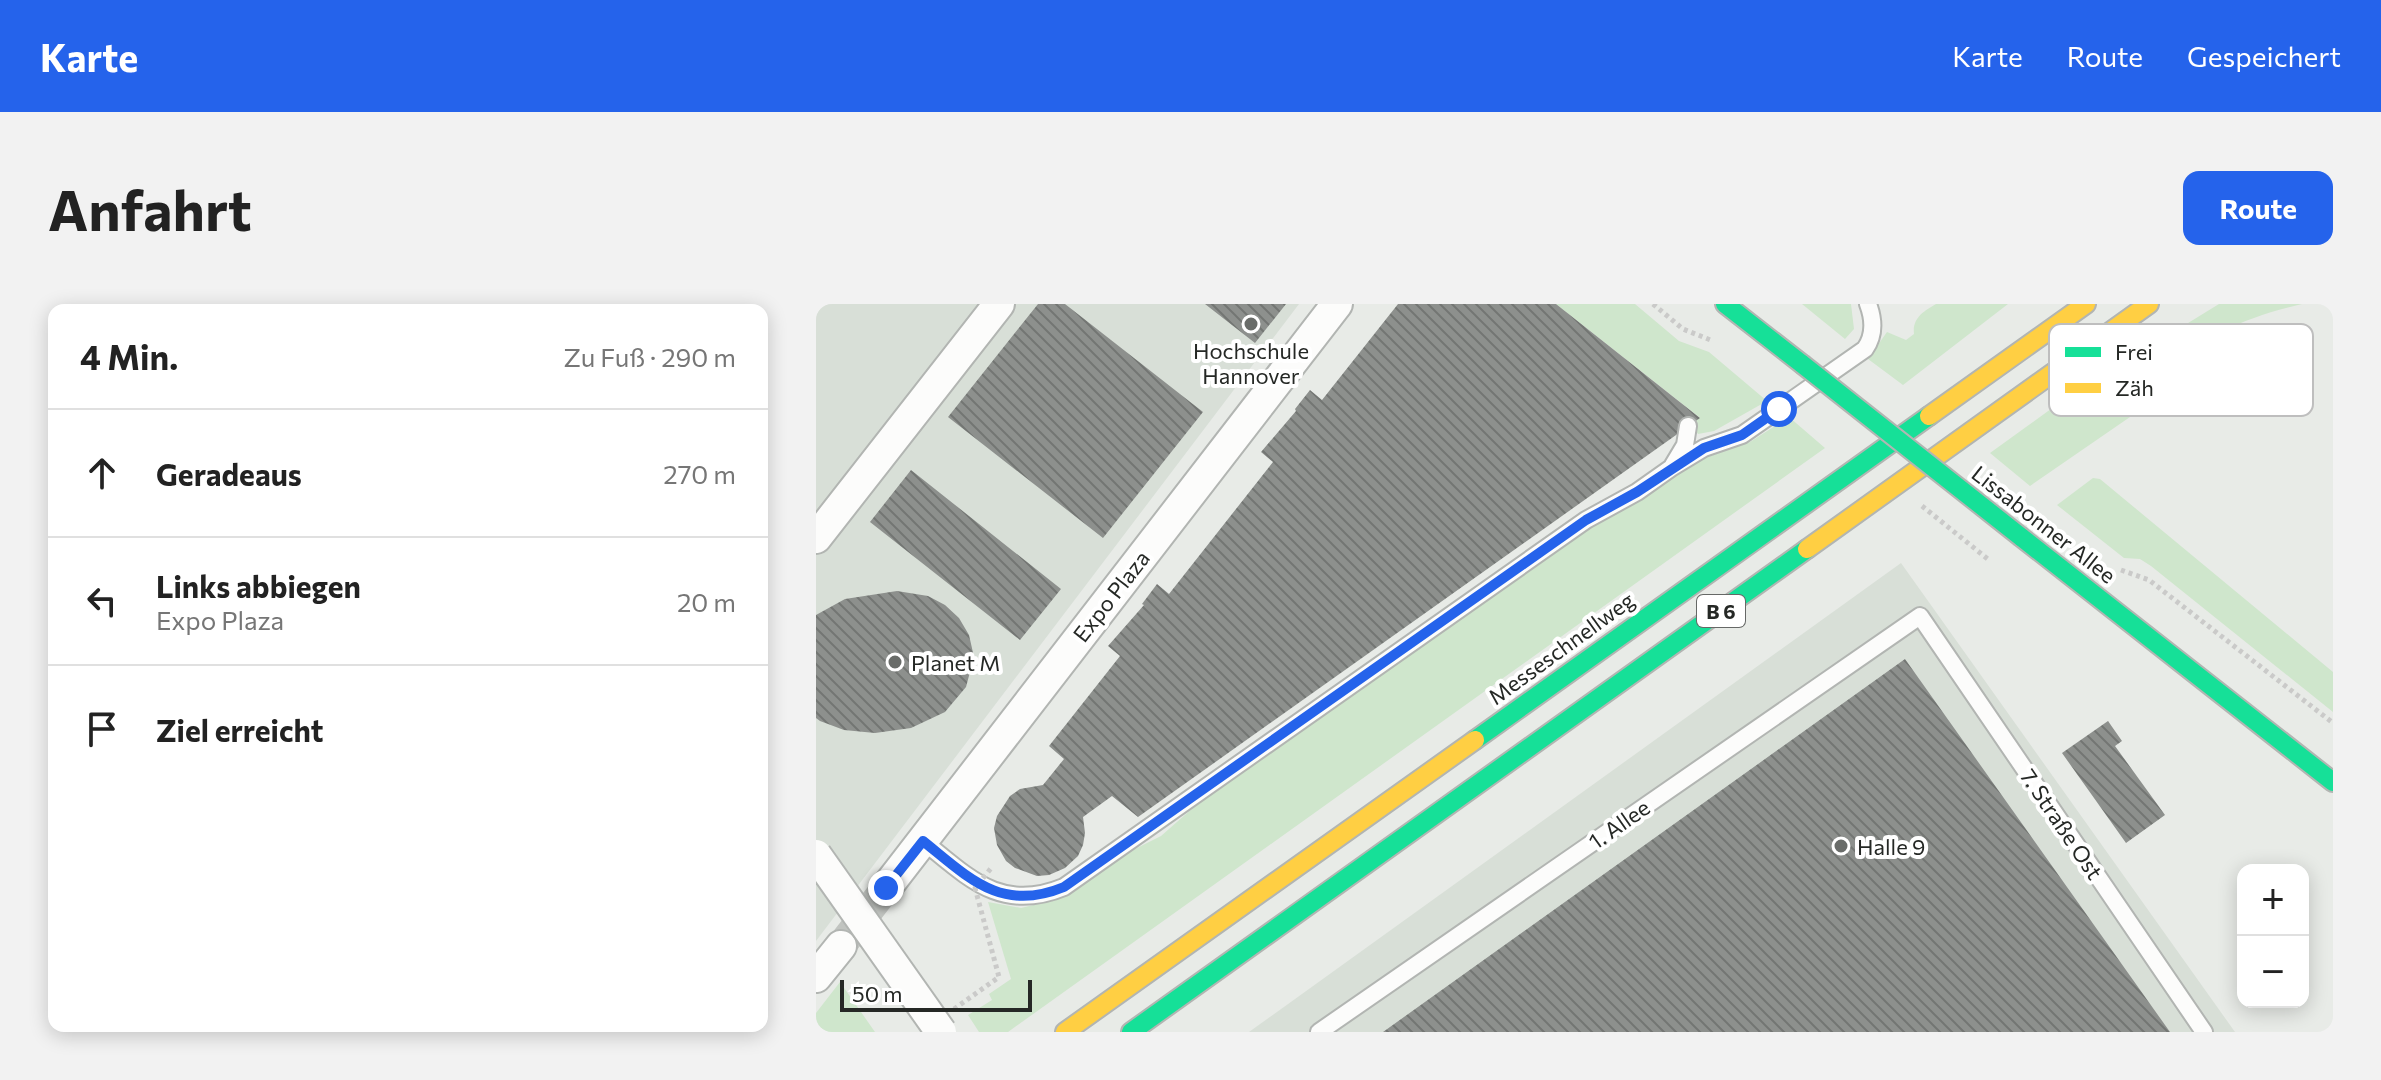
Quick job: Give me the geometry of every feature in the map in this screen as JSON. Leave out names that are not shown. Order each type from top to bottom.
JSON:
[{"type":"main road","name":"Lissabonner Allee","points":[[1725,304],[2333,782]]},
{"type":"main road","name":"Messeschnellweg","points":[[2058,324],[2086,304]]},
{"type":"main road","name":"B 6","points":[[2121,324],[2149,304]]},
{"type":"main road","points":[[1998,367],[2021,327]]},
{"type":"main road","name":"Messeschnellweg","points":[[1065,1032],[2049,330]]},
{"type":"main road","name":"B 6","points":[[1131,1032],[2049,376]]},
{"type":"street","points":[[816,538],[999,304]]},
{"type":"street","name":"Expo Plaza","points":[[886,888],[1337,304]]},
{"type":"street","points":[[816,855],[937,1028]]},
{"type":"street","points":[[816,977],[841,946]]},
{"type":"lane","points":[[923,841],[987,890],[1020,897],[1045,894],[1073,881],[1586,520],[1637,492],[1704,448],[1742,435],[1865,349],[1873,334],[1868,304]]},
{"type":"lane","points":[[1671,468],[1685,445],[1688,426]]},
{"type":"lane","points":[[1425,633],[1429,610]]},
{"type":"lane","name":"1. Allee","points":[[1319,1032],[1920,616]]},
{"type":"lane","name":"7. Straße Ost","points":[[1920,616],[2204,1032]]},
{"type":"path","points":[[1653,304],[1683,329],[1711,340],[1723,349]]},
{"type":"path","points":[[2116,568],[2149,580],[2333,723]]},
{"type":"path","points":[[937,1028],[999,977],[975,888],[992,867]]},
{"type":"shaded area","points":[[816,304],[1299,304],[816,941]]},
{"type":"shaded area","name":"Halle 9","points":[[1901,563],[2235,1032],[1249,1032]]},
{"type":"green space","points":[[1556,304],[1635,304],[1679,341],[1709,352],[1767,401],[1714,431],[1698,434],[1691,424],[1699,417]]},
{"type":"green space","points":[[1802,304],[1851,304],[1854,329],[1845,339]]},
{"type":"green space","points":[[1936,304],[2008,304],[1903,385],[1868,359],[1887,332],[1906,340],[1914,334],[1917,319]]},
{"type":"green space","points":[[2219,304],[2302,304],[2237,324],[2186,324]]},
{"type":"green space","points":[[2049,410],[2049,416],[2130,416],[2030,486],[1990,453]]},
{"type":"green space","points":[[1789,417],[1825,448],[1008,1032],[979,1032],[968,1015],[992,1000],[989,994],[1011,979],[988,902],[1021,908],[1062,898],[1133,850],[1161,836],[1194,807],[1582,532],[1699,460],[1750,442]]},
{"type":"green space","points":[[2093,478],[2100,479],[2333,672],[2333,712],[2151,566],[2140,559],[2124,558],[2057,505]]},
{"type":"green space","points":[[840,982],[875,1032],[816,1032],[816,1013]]},
{"type":"building","points":[[1038,304],[1065,304],[1203,412],[1103,538],[948,417]]},
{"type":"building","name":"Hochschule Hannover","points":[[1205,304],[1286,304],[1255,343]]},
{"type":"building","points":[[1398,304],[1556,304],[1700,418],[1138,817],[1112,796],[1083,817],[1083,845],[1078,856],[1065,868],[1037,876],[1015,868],[1006,861],[997,845],[994,828],[997,816],[1010,796],[1020,789],[1043,785],[1064,759],[1049,746],[1120,656],[1108,646],[1144,605],[1157,584],[1169,594],[1273,462],[1261,452],[1310,390],[1322,400]]},
{"type":"building","points":[[911,470],[1061,589],[1020,640],[870,522]]},
{"type":"building","name":"Planet M","points":[[897,591],[928,596],[945,605],[959,618],[969,635],[974,657],[966,687],[945,712],[911,728],[875,733],[844,730],[820,721],[816,718],[816,615],[845,599]]},
{"type":"building","name":"Halle 9","points":[[1905,659],[2170,1032],[1383,1032]]},
{"type":"building","points":[[2108,721],[2122,741],[2115,746],[2165,815],[2126,843],[2062,753]]},
{"type":"tunnel","points":[[841,946],[886,888]]},
{"type":"traffic: fast","points":[[1725,304],[1802,364]]},
{"type":"traffic: fast","points":[[1802,364],[2021,537]]},
{"type":"traffic: fast","points":[[1475,740],[1929,416]]},
{"type":"traffic: fast","points":[[2021,537],[2333,782]]},
{"type":"traffic: fast","points":[[1131,1032],[1807,549]]},
{"type":"traffic: slow","points":[[2058,324],[2086,304]]},
{"type":"traffic: slow","points":[[2121,324],[2149,304]]},
{"type":"traffic: slow","points":[[1929,416],[2049,330]]},
{"type":"traffic: slow","points":[[1807,549],[2049,376]]},
{"type":"traffic: slow","points":[[1065,1032],[1475,740]]},
{"type":"place","name":"Hochschule Hannover","points":[[1251,324]]},
{"type":"place","name":"Planet M","points":[[895,662]]},
{"type":"place","name":"Halle 9","points":[[1841,846]]},
{"type":"route","points":[[886,888],[923,841],[987,890],[1030,897],[1064,887],[1586,520],[1637,492],[1704,448],[1742,435],[1779,409]]}]
